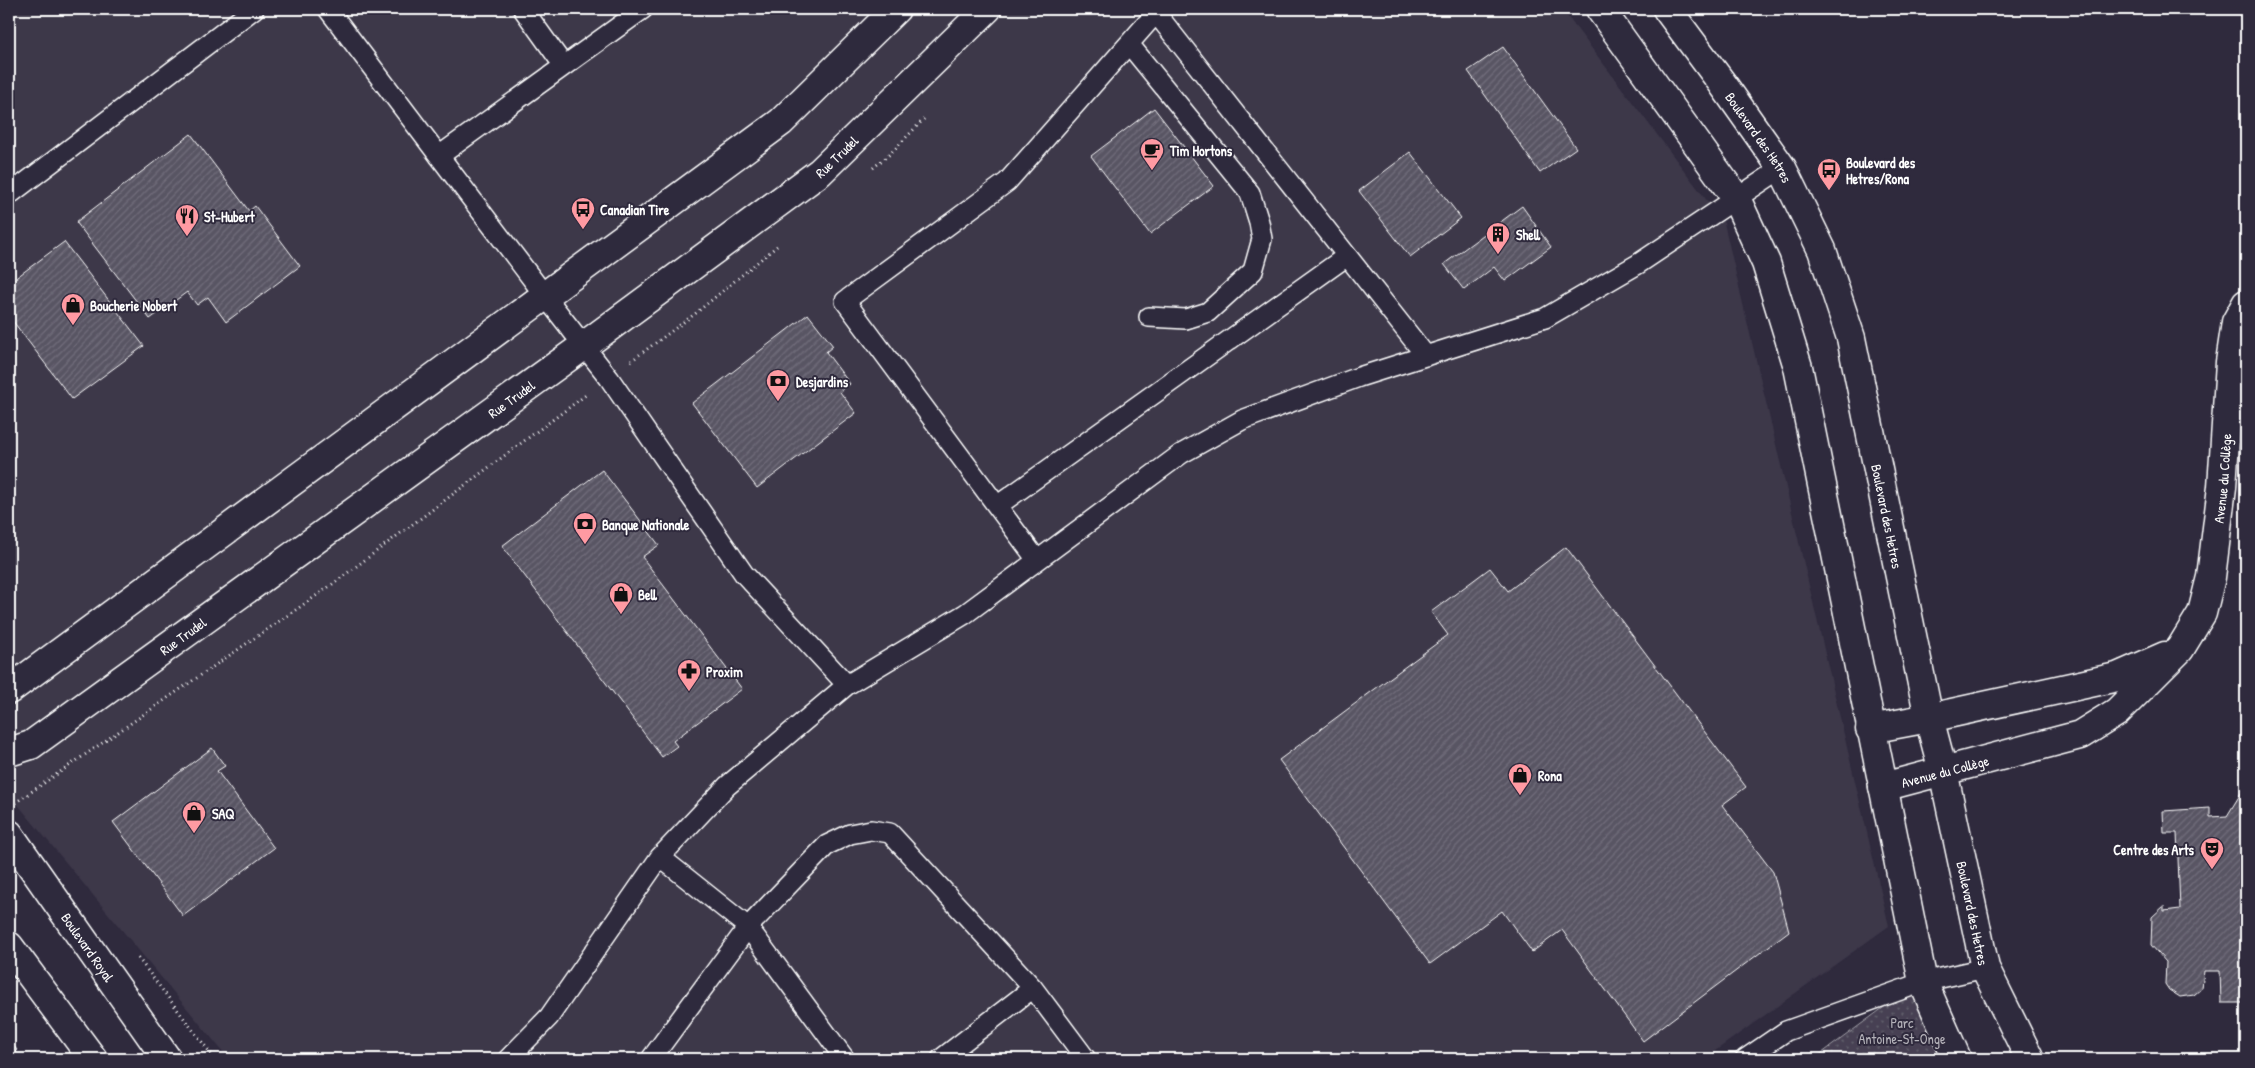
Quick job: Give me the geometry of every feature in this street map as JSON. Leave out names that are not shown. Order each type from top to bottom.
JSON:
[{"type":"street","points":[[9,690],[781,122],[896,9]]},
{"type":"street","name":"Rue Trudel","points":[[9,752],[31,745],[585,345],[820,172],[987,9]]},
{"type":"street","points":[[1600,9],[1736,198],[1766,263],[1798,367],[1870,729],[1923,982],[1957,1059]]},
{"type":"street","name":"Boulevard des Hetres","points":[[1667,9],[1722,82],[1782,168],[1822,250],[1851,338],[1929,718],[1943,771],[1985,968],[2030,1059]]},
{"type":"street","name":"Avenue du Collège","points":[[1883,787],[2080,735],[2117,712],[2180,649],[2202,613],[2211,577],[2222,487],[2230,362],[2236,322],[2246,304]]},
{"type":"street","points":[[1870,729],[2117,677],[2180,649]]},
{"type":"street","name":"Boulevard Royal","points":[[9,834],[166,1059]]},
{"type":"street","points":[[9,946],[93,1059]]},
{"type":"lane","points":[[9,195],[254,9]]},
{"type":"lane","points":[[328,9],[545,296],[585,345],[744,574],[847,685]]},
{"type":"lane","points":[[522,9],[564,66]]},
{"type":"lane","points":[[439,156],[643,9]]},
{"type":"lane","points":[[1038,560],[845,301],[1007,182],[1156,13],[1426,356]]},
{"type":"lane","points":[[1129,44],[1250,193],[1262,239],[1253,271],[1208,312],[1186,319],[1149,317]]},
{"type":"lane","points":[[508,1059],[549,1017],[660,857],[727,786],[847,685],[965,614],[1181,454],[1242,420],[1359,377],[1545,318],[1638,264],[1782,168]]},
{"type":"lane","points":[[997,506],[1347,256]]},
{"type":"lane","points":[[651,1059],[748,927],[827,845],[850,834],[870,830],[890,833],[1033,988],[1086,1059]]},
{"type":"lane","points":[[660,857],[748,927],[845,1059]]},
{"type":"lane","points":[[1745,1059],[1786,1031],[1923,982],[1985,968]]},
{"type":"lane","points":[[942,1059],[1033,988]]},
{"type":"path","points":[[9,808],[326,589],[573,404]]},
{"type":"shaded area","points":[[9,9],[1562,9],[1724,223],[1889,926],[1704,1059],[229,1059],[9,794]]},
{"type":"green space","name":"Parc Antoine-St-Onge","points":[[1910,988],[1952,1059],[1814,1059]]},
{"type":"building","points":[[1503,47],[1576,148],[1540,173],[1468,71]]},
{"type":"building","points":[[1154,108],[1214,186],[1150,234],[1091,156]]},
{"type":"building","points":[[191,134],[249,211],[255,206],[300,266],[226,322],[208,297],[197,305],[187,292],[150,319],[76,222]]},
{"type":"building","points":[[1410,152],[1461,218],[1410,257],[1359,191]]},
{"type":"building","name":"Shell","points":[[1522,206],[1551,247],[1505,281],[1494,267],[1464,290],[1444,264]]},
{"type":"building","points":[[64,242],[144,346],[72,399],[9,316],[9,283]]},
{"type":"building","points":[[808,314],[833,346],[826,352],[850,384],[840,392],[856,413],[757,488],[692,403]]},
{"type":"building","points":[[602,470],[659,545],[642,557],[742,689],[673,741],[677,746],[662,757],[502,546]]},
{"type":"building","name":"Rona","points":[[1566,547],[1746,787],[1722,805],[1773,872],[1789,931],[1643,1041],[1562,930],[1532,952],[1502,911],[1430,964],[1279,760],[1448,635],[1431,612],[1490,568],[1508,591]]},
{"type":"building","points":[[212,748],[225,766],[217,771],[274,848],[183,916],[113,822]]},
{"type":"building","name":"Centre des Arts","points":[[2246,785],[2246,1003],[2221,1003],[2220,971],[2204,971],[2202,988],[2194,995],[2180,997],[2169,990],[2165,984],[2166,962],[2151,945],[2152,917],[2164,906],[2164,911],[2180,909],[2177,833],[2164,833],[2163,811],[2210,808],[2210,817],[2227,816]]},
{"type":"building","points":[[9,1040],[17,1050],[10,1056],[12,1059],[9,1059]]},
{"type":"place","name":"Tim Hortons","points":[[1152,171]]},
{"type":"place","name":"Boulevard des Hetres/Rona","points":[[1829,191]]},
{"type":"place","name":"Canadian Tire","points":[[583,230]]},
{"type":"place","name":"St-Hubert","points":[[187,237]]},
{"type":"place","name":"Shell","points":[[1498,255]]},
{"type":"place","name":"Boucherie Nobert","points":[[73,326]]},
{"type":"place","name":"Desjardins","points":[[778,402]]},
{"type":"place","name":"Banque Nationale","points":[[585,545]]},
{"type":"place","name":"Bell","points":[[621,615]]},
{"type":"place","name":"Proxim","points":[[689,692]]},
{"type":"place","name":"Rona","points":[[1520,796]]},
{"type":"place","name":"SAQ","points":[[194,834]]},
{"type":"place","name":"Centre des Arts","points":[[2212,870]]}]
